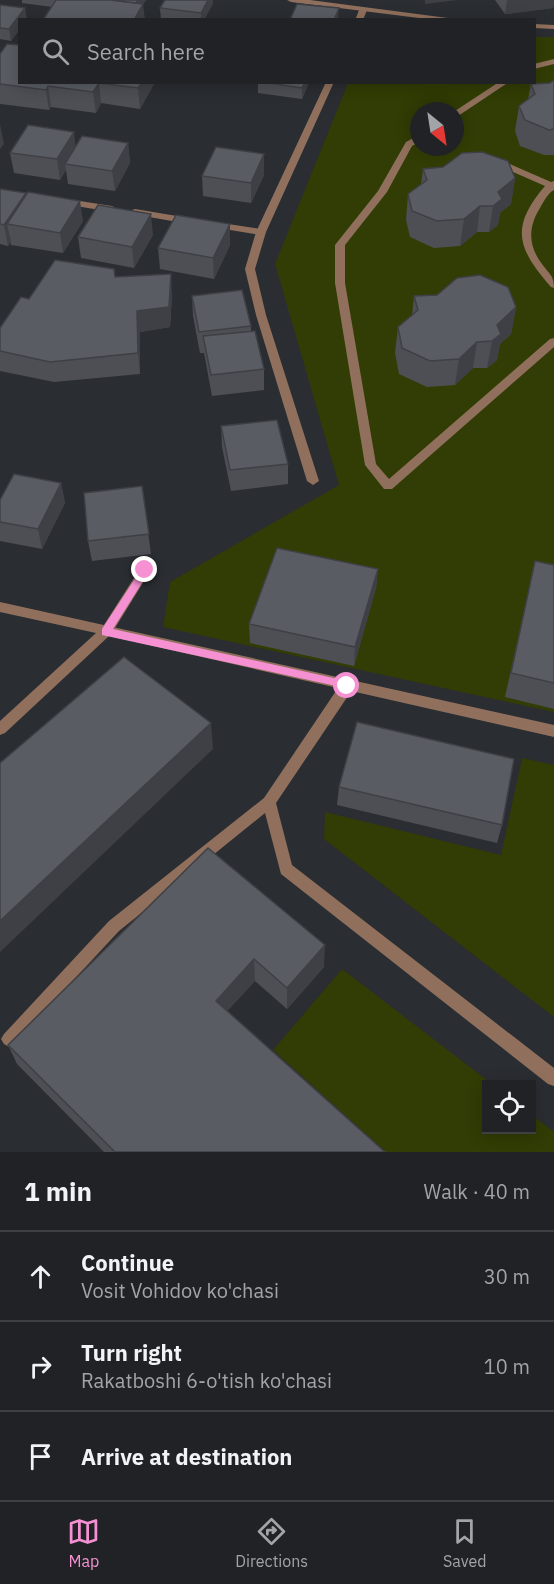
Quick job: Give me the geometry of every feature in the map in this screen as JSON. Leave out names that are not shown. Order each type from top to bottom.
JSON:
[{"type":"street","points":[[296,0],[440,18]]},
{"type":"street","points":[[360,18],[363,10]]},
{"type":"street","points":[[536,26],[554,27]]},
{"type":"street","points":[[536,66],[554,61]]},
{"type":"street","points":[[313,481],[261,315],[250,269],[261,232],[329,84]]},
{"type":"street","points":[[464,109],[502,84]]},
{"type":"street","points":[[410,143],[382,192],[340,245],[340,283],[371,465],[388,486],[554,341]]},
{"type":"street","points":[[496,162],[553,186],[526,219],[524,240],[535,260],[554,285]]},
{"type":"street","points":[[57,200],[261,232]]},
{"type":"street","points":[[0,729],[106,632],[145,570]]},
{"type":"street","points":[[0,607],[554,731]]},
{"type":"street","points":[[9,1039],[114,926],[269,802],[347,686]]},
{"type":"street","points":[[269,802],[286,869],[554,1078]]},
{"type":"green space","points":[[536,37],[554,37],[554,712],[163,627],[170,582],[339,485],[275,264],[348,84],[536,84]]},
{"type":"green space","points":[[522,758],[554,765],[554,1017],[324,839],[325,812],[501,855]]},
{"type":"green space","points":[[342,969],[487,1080],[482,1080],[482,1134],[536,1134],[536,1118],[554,1132],[554,1152],[386,1152],[273,1050]]},
{"type":"building","points":[[56,0],[111,0],[143,4],[135,18],[44,18]]},
{"type":"building","points":[[111,0],[138,0],[136,3]]},
{"type":"building","points":[[165,0],[208,0],[201,13],[160,8]]},
{"type":"building","points":[[297,4],[339,8],[335,18],[291,18]]},
{"type":"building","points":[[0,5],[25,8],[9,29],[0,28]]},
{"type":"building","points":[[7,44],[18,45],[18,84],[98,84],[93,92],[48,86],[46,90],[0,84],[0,54]]},
{"type":"building","points":[[554,80],[554,129],[549,130],[525,120],[519,106],[535,94],[531,84],[550,83]]},
{"type":"building","points":[[107,84],[141,84],[138,88]]},
{"type":"building","points":[[275,84],[304,84],[302,88]]},
{"type":"building","points":[[28,125],[74,132],[57,159],[10,153]]},
{"type":"building","points":[[82,136],[128,143],[112,171],[65,164]]},
{"type":"building","points":[[216,147],[264,154],[251,183],[202,176]]},
{"type":"building","points":[[482,152],[508,161],[515,178],[498,192],[502,199],[493,206],[480,206],[464,219],[437,221],[412,211],[408,194],[427,180],[423,169],[443,167],[458,156],[464,156],[464,153]]},
{"type":"building","points":[[0,189],[26,193],[4,225],[0,224]]},
{"type":"building","points":[[28,192],[80,201],[60,233],[7,224]]},
{"type":"building","points":[[98,205],[151,214],[132,247],[78,237]]},
{"type":"building","points":[[176,215],[230,224],[213,258],[158,248]]},
{"type":"building","points":[[55,260],[114,269],[115,277],[171,274],[169,307],[137,311],[138,353],[50,362],[0,351],[0,328],[21,297],[29,299]]},
{"type":"building","points":[[480,275],[508,287],[516,307],[497,325],[501,334],[492,341],[477,342],[459,359],[430,361],[402,348],[398,327],[418,310],[414,296],[437,295],[457,278]]},
{"type":"building","points":[[242,290],[251,326],[199,332],[192,296]]},
{"type":"building","points":[[255,331],[264,369],[211,375],[203,336]]},
{"type":"building","points":[[277,420],[288,464],[230,470],[221,426]]},
{"type":"building","points":[[14,474],[61,483],[38,529],[0,522],[0,500]]},
{"type":"building","points":[[142,486],[149,534],[88,541],[84,493]]},
{"type":"building","points":[[277,548],[378,569],[355,647],[249,624]]},
{"type":"building","points":[[535,561],[554,565],[554,683],[511,673]]},
{"type":"building","points":[[124,657],[211,723],[0,921],[0,763]]},
{"type":"building","points":[[357,722],[514,759],[502,825],[339,787]]},
{"type":"building","points":[[208,848],[325,945],[287,988],[254,959],[216,1001],[385,1152],[115,1152],[8,1045]]},
{"type":"route","points":[[145,570],[106,632],[347,686]]}]
